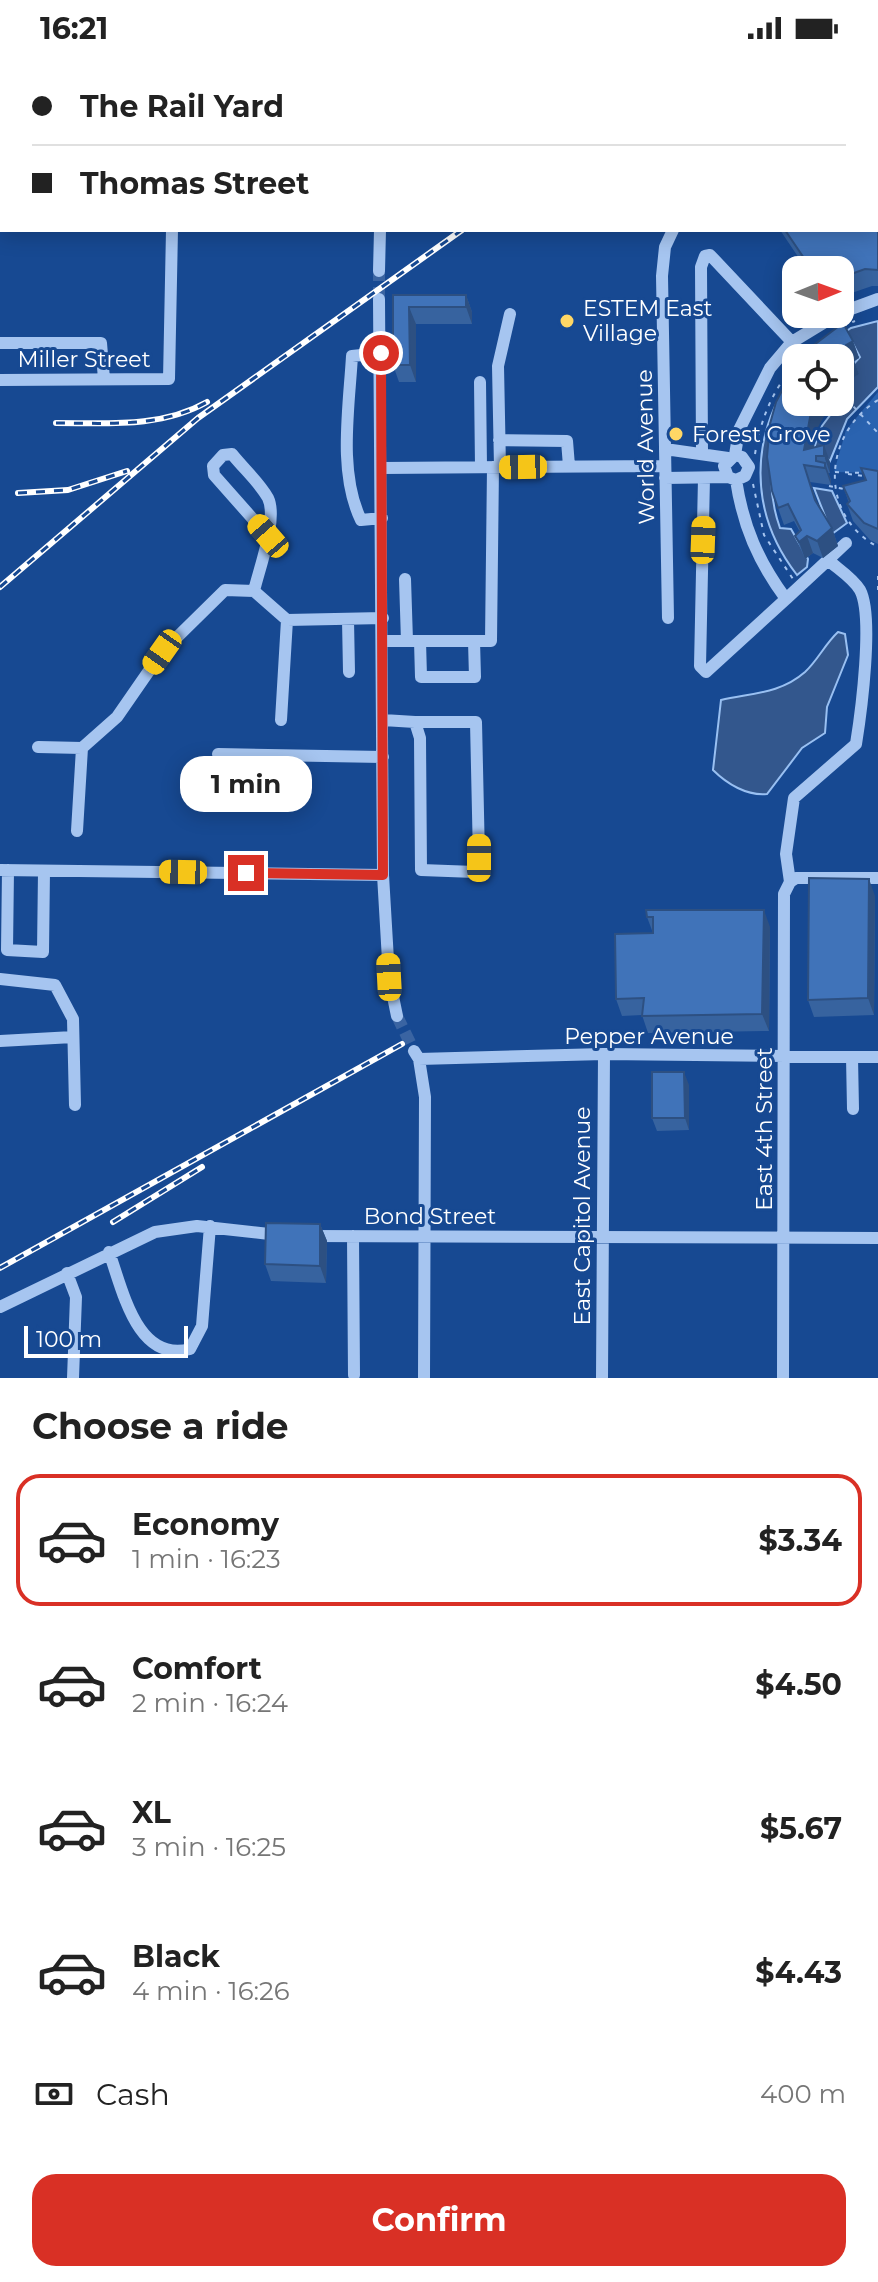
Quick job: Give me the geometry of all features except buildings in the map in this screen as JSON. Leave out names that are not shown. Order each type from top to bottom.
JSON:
[{"type":"street","name":"Miller Street","points":[[0,380],[169,379],[172,232]]},
{"type":"street","points":[[379,271],[380,232]]},
{"type":"street","name":"World Avenue","points":[[668,618],[662,276],[665,247],[672,232]]},
{"type":"street","points":[[702,453],[701,267],[705,256],[710,255],[792,342]]},
{"type":"street","points":[[379,299],[383,875],[389,977],[397,1016]]},
{"type":"street","points":[[854,308],[878,299]]},
{"type":"street","points":[[491,467],[499,440],[498,366],[510,314]]},
{"type":"street","points":[[786,599],[761,566],[750,541],[732,479],[724,466],[732,457],[752,398],[770,368],[792,342],[815,328]]},
{"type":"street","points":[[0,343],[101,343],[104,379]]},
{"type":"street","points":[[381,353],[352,356],[349,445],[350,499],[361,520],[382,518]]},
{"type":"street","points":[[383,641],[491,641],[491,467],[480,382]]},
{"type":"street","points":[[499,440],[567,441],[569,466]]},
{"type":"street","points":[[382,468],[569,466],[732,479],[745,476],[749,467],[742,457],[665,449]]},
{"type":"street","points":[[254,591],[268,536],[271,509],[268,497],[232,454],[223,455],[213,466],[214,475],[268,536]]},
{"type":"street","points":[[704,478],[700,666],[706,672],[846,543]]},
{"type":"street","name":"East 4th Street","points":[[783,1378],[784,894],[790,882],[786,854],[794,798],[856,744],[864,694],[864,605],[860,590],[828,560]]},
{"type":"street","points":[[405,579],[421,677],[475,677],[474,641]]},
{"type":"street","points":[[38,747],[82,748],[117,717],[162,652],[225,590],[254,591],[287,620],[383,618]]},
{"type":"street","points":[[281,720],[287,620]]},
{"type":"street","points":[[348,620],[349,672]]},
{"type":"street","points":[[383,720],[476,722],[479,858],[475,872],[421,870],[420,738],[415,722]]},
{"type":"street","points":[[77,831],[82,748]]},
{"type":"street","points":[[218,754],[383,757]]},
{"type":"street","points":[[44,871],[43,952],[7,950],[4,870],[383,875]]},
{"type":"street","points":[[790,882],[796,878],[878,878]]},
{"type":"street","points":[[0,979],[55,985],[73,1019],[75,1105]]},
{"type":"street","points":[[0,1041],[73,1037]]},
{"type":"street","name":"East Capitol Avenue","points":[[602,1378],[604,1054]]},
{"type":"street","name":"Pepper Avenue","points":[[423,1236],[425,1097],[417,1055],[878,1057]]},
{"type":"street","points":[[852,1057],[853,1109]]},
{"type":"street","points":[[109,1252],[145,1338],[168,1353],[179,1352],[190,1349],[202,1326],[210,1226]]},
{"type":"street","name":"Bond Street","points":[[0,1307],[155,1232],[210,1226],[293,1236],[878,1238]]},
{"type":"street","points":[[353,1236],[354,1375]]},
{"type":"street","points":[[423,1236],[424,1378]]},
{"type":"street","points":[[67,1273],[76,1297],[73,1378]]},
{"type":"path","points":[[837,329],[856,320]]},
{"type":"path","points":[[754,459],[761,419],[782,379]]},
{"type":"path","points":[[878,400],[859,412],[838,446],[832,472],[834,487],[852,528],[878,547]]},
{"type":"path","points":[[854,407],[878,433]]},
{"type":"path","points":[[832,472],[865,475]]},
{"type":"path","points":[[753,483],[764,535],[799,586]]},
{"type":"path","points":[[829,486],[845,489]]},
{"type":"path","points":[[878,576],[878,592]]},
{"type":"shaded area","points":[[878,321],[878,387],[854,412],[854,364],[860,357],[850,338],[837,344],[828,344],[854,327]]},
{"type":"shaded area","points":[[878,392],[878,473],[834,472],[846,430]]},
{"type":"shaded area","points":[[781,395],[782,416],[774,449],[771,487],[780,528],[791,529],[808,559],[807,567],[797,575],[781,551],[770,525],[760,473],[769,421]]},
{"type":"shaded area","points":[[830,416],[850,416],[830,461],[814,448]]},
{"type":"shaded area","points":[[814,488],[832,491],[847,523],[832,534]]},
{"type":"shaded area","points":[[838,632],[845,634],[848,655],[827,707],[825,733],[802,748],[767,794],[745,791],[713,770],[721,700],[786,685],[810,667]]},
{"type":"tunnel","points":[[379,271],[379,299]]},
{"type":"tunnel","points":[[397,1016],[414,1051]]},
{"type":"railway","points":[[0,587],[198,418],[459,232]]},
{"type":"railway","points":[[56,423],[152,420],[207,402]]},
{"type":"railway","points":[[18,493],[68,490],[127,471]]},
{"type":"railway","points":[[0,1268],[402,1044]]},
{"type":"railway","points":[[113,1222],[202,1167]]},
{"type":"place","name":"ESTEM East Village","points":[[567,321]]},
{"type":"place","name":"Forest Grove","points":[[676,434]]},
{"type":"route","points":[[246,873],[383,875],[381,353]]}]
